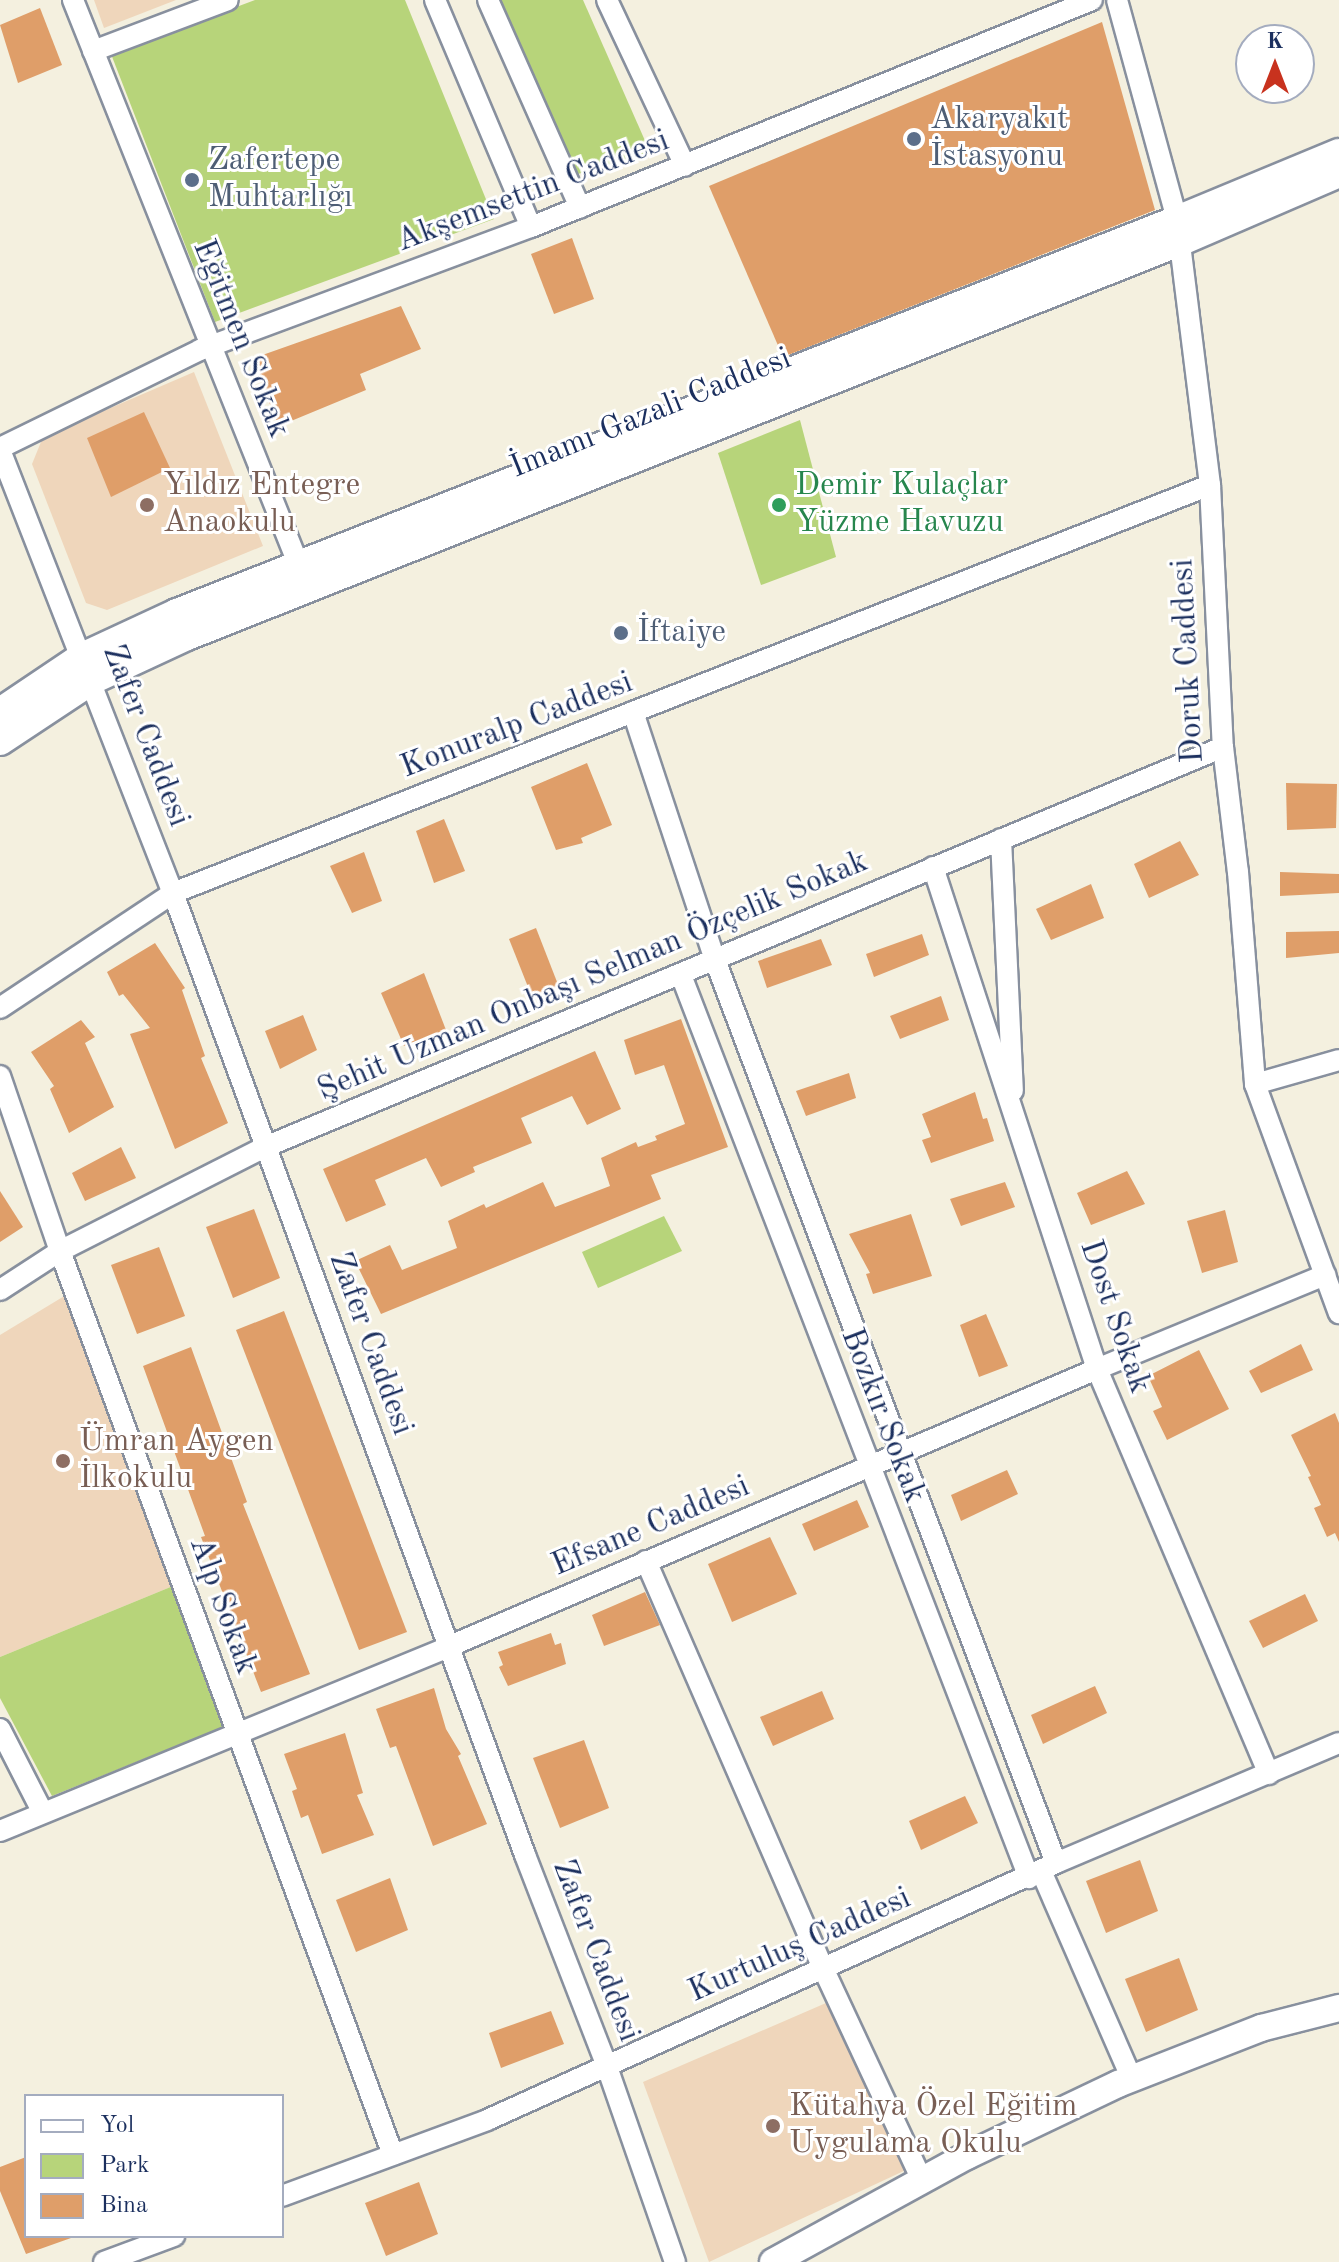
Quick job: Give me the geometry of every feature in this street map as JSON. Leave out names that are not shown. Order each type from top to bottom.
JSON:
[{"type":"main road","name":"İmamı Gazali Caddesi","points":[[0,741],[87,669],[187,636],[1178,231],[1339,153]]},
{"type":"main road","name":"İmamı Gazali Caddesi","points":[[0,712],[87,669],[177,613],[1178,231],[1339,173]]},
{"type":"street","name":"Eğitmen Sokak","points":[[73,0],[299,566]]},
{"type":"street","points":[[93,51],[228,0]]},
{"type":"street","points":[[435,0],[531,227]]},
{"type":"street","points":[[488,0],[580,208]]},
{"type":"street","points":[[607,0],[685,166]]},
{"type":"street","name":"Akşemsettin Caddesi","points":[[0,449],[211,346],[580,208],[1092,0]]},
{"type":"street","name":"Doruk Caddesi","points":[[1117,0],[1178,231],[1210,485],[1223,747],[1238,872],[1255,1084],[1339,1313]]},
{"type":"street","name":"Zafer Caddesi","points":[[0,449],[173,893],[606,2064],[675,2262]]},
{"type":"street","name":"Konuralp Caddesi","points":[[0,1008],[173,893],[1210,485]]},
{"type":"street","name":"Bozkır Sokak","points":[[633,712],[715,960],[901,1453],[1042,1871]]},
{"type":"street","name":"Şehit Uzman Onbaşı Selman Özçelik Sokak","points":[[0,1290],[60,1251],[265,1147],[1223,747]]},
{"type":"street","points":[[1001,839],[1014,1116]]},
{"type":"street","name":"Dost Sokak","points":[[933,867],[1097,1369],[1269,1774]]},
{"type":"street","name":"Bozkır Sokak","points":[[681,975],[869,1467],[1042,1871]]},
{"type":"street","points":[[1255,1084],[1339,1060]]},
{"type":"street","name":"Alp Sokak","points":[[0,1076],[60,1251],[393,2155]]},
{"type":"street","name":"Efsane Caddesi","points":[[0,1831],[450,1646],[1097,1369],[1325,1275]]},
{"type":"street","points":[[646,1561],[823,1968],[922,2180]]},
{"type":"street","points":[[0,1729],[43,1813]]},
{"type":"street","name":"Kurtuluş Caddesi","points":[[284,2195],[487,2120],[1042,1871],[1339,1743]]},
{"type":"street","points":[[1042,1871],[1132,2079]]},
{"type":"street","points":[[773,2262],[922,2180],[1132,2079],[1261,2028],[1339,2008]]},
{"type":"street","points":[[104,2262],[169,2238]]},
{"type":"shaded area","points":[[94,0],[176,0],[104,28]]},
{"type":"shaded area","name":"Yıldız Entegre Anaokulu","points":[[194,372],[263,546],[107,610],[86,603],[32,464],[43,437]]},
{"type":"shaded area","name":"Ümran Aygen İlkokulu","points":[[66,1295],[173,1586],[0,1657],[0,1335]]},
{"type":"shaded area","name":"Kütahya Özel Eğitim Uygulama Okulu","points":[[826,2003],[908,2169],[709,2262],[643,2082]]},
{"type":"green space","points":[[255,0],[405,0],[494,219],[215,322],[111,54]]},
{"type":"green space","points":[[500,0],[583,0],[650,152],[578,174]]},
{"type":"green space","name":"Demir Kulaçlar Yüzme Havuzu","points":[[800,420],[836,557],[761,585],[718,453]]},
{"type":"green space","points":[[664,1216],[682,1251],[598,1288],[582,1252]]},
{"type":"green space","points":[[173,1586],[223,1727],[52,1796],[0,1698],[0,1657]]},
{"type":"building","points":[[40,8],[62,65],[18,83],[0,25]]},
{"type":"building","points":[[1102,22],[1155,210],[783,357],[709,186]]},
{"type":"building","points":[[572,238],[594,299],[554,314],[531,254]]},
{"type":"building","points":[[401,306],[421,349],[360,374],[366,390],[279,426],[251,359]]},
{"type":"building","points":[[144,412],[170,468],[111,497],[87,438]]},
{"type":"building","points":[[587,763],[612,825],[581,838],[583,843],[556,850],[531,787]]},
{"type":"building","points":[[1286,783],[1337,784],[1336,828],[1287,830]]},
{"type":"building","points":[[444,819],[465,871],[434,883],[416,831]]},
{"type":"building","points":[[1180,841],[1199,875],[1149,898],[1134,864]]},
{"type":"building","points":[[364,852],[382,901],[352,913],[330,866]]},
{"type":"building","points":[[1280,872],[1339,874],[1339,893],[1280,896]]},
{"type":"building","points":[[1091,884],[1104,918],[1051,940],[1036,909]]},
{"type":"building","points":[[536,928],[559,987],[532,997],[509,939]]},
{"type":"building","points":[[1339,931],[1339,953],[1286,958],[1286,932]]},
{"type":"building","points":[[922,934],[929,955],[874,977],[866,954]]},
{"type":"building","points":[[821,939],[832,965],[767,988],[758,961]]},
{"type":"building","points":[[155,943],[185,988],[182,990],[205,1056],[201,1058],[228,1123],[175,1149],[130,1034],[150,1028],[123,994],[119,996],[107,972]]},
{"type":"building","points":[[424,973],[446,1030],[404,1046],[381,993]]},
{"type":"building","points":[[941,996],[949,1020],[900,1039],[890,1016]]},
{"type":"building","points":[[303,1015],[317,1050],[280,1069],[265,1031]]},
{"type":"building","points":[[681,1019],[728,1147],[651,1175],[661,1199],[381,1314],[355,1261],[390,1245],[402,1270],[457,1248],[448,1221],[484,1204],[486,1208],[543,1182],[555,1207],[610,1186],[601,1158],[636,1142],[638,1147],[657,1140],[655,1136],[685,1124],[664,1065],[635,1075],[624,1040]]},
{"type":"building","points":[[81,1020],[95,1037],[85,1043],[114,1107],[69,1133],[50,1089],[54,1086],[31,1052]]},
{"type":"building","points":[[595,1051],[621,1109],[587,1125],[572,1096],[521,1118],[532,1143],[473,1167],[475,1172],[441,1187],[426,1158],[375,1180],[386,1205],[346,1222],[323,1169]]},
{"type":"building","points":[[849,1073],[856,1098],[806,1116],[796,1091]]},
{"type":"building","points":[[975,1092],[994,1141],[931,1163],[922,1140],[931,1137],[922,1114]]},
{"type":"building","points":[[121,1147],[136,1178],[85,1201],[72,1173]]},
{"type":"building","points":[[1127,1171],[1145,1204],[1091,1225],[1077,1193]]},
{"type":"building","points":[[1005,1182],[1015,1207],[961,1226],[950,1199]]},
{"type":"building","points":[[0,1191],[23,1227],[0,1242]]},
{"type":"building","points":[[254,1209],[280,1278],[233,1298],[206,1227]]},
{"type":"building","points":[[1225,1210],[1238,1262],[1202,1273],[1187,1221]]},
{"type":"building","points":[[911,1214],[932,1276],[873,1294],[866,1274],[870,1273],[849,1234]]},
{"type":"building","points":[[159,1247],[185,1316],[137,1334],[111,1265]]},
{"type":"building","points":[[284,1311],[407,1632],[359,1650],[236,1330]]},
{"type":"building","points":[[986,1314],[1008,1366],[979,1377],[960,1325]]},
{"type":"building","points":[[1301,1344],[1313,1370],[1261,1393],[1249,1371]]},
{"type":"building","points":[[191,1347],[247,1502],[243,1504],[310,1674],[261,1692],[201,1537],[205,1536],[143,1366]]},
{"type":"building","points":[[1199,1350],[1229,1409],[1167,1440],[1153,1411],[1162,1407],[1148,1376]]},
{"type":"building","points":[[1335,1413],[1339,1423],[1339,1542],[1335,1533],[1327,1537],[1314,1508],[1321,1505],[1308,1477],[1311,1476],[1291,1435]]},
{"type":"building","points":[[1007,1470],[1018,1494],[961,1521],[951,1495]]},
{"type":"building","points":[[857,1500],[869,1527],[814,1551],[802,1524]]},
{"type":"building","points":[[770,1537],[797,1594],[732,1622],[708,1564]]},
{"type":"building","points":[[645,1592],[660,1625],[604,1646],[592,1615]]},
{"type":"building","points":[[1305,1594],[1318,1621],[1263,1648],[1249,1621]]},
{"type":"building","points":[[551,1633],[555,1645],[561,1643],[566,1664],[508,1686],[499,1667],[503,1665],[498,1652]]},
{"type":"building","points":[[1095,1686],[1107,1713],[1043,1744],[1031,1715]]},
{"type":"building","points":[[434,1688],[446,1729],[461,1754],[458,1756],[487,1824],[433,1846],[396,1746],[390,1748],[376,1709]]},
{"type":"building","points":[[822,1691],[834,1719],[773,1746],[760,1717]]},
{"type":"building","points":[[345,1733],[363,1793],[357,1795],[374,1835],[322,1854],[308,1815],[301,1818],[292,1791],[297,1789],[284,1754]]},
{"type":"building","points":[[584,1740],[609,1808],[560,1828],[533,1758]]},
{"type":"building","points":[[965,1796],[978,1823],[921,1850],[909,1821]]},
{"type":"building","points":[[1140,1860],[1158,1911],[1106,1933],[1086,1881]]},
{"type":"building","points":[[390,1878],[408,1930],[356,1952],[336,1900]]},
{"type":"building","points":[[1179,1958],[1198,2010],[1146,2032],[1125,1979]]},
{"type":"building","points":[[551,2011],[564,2044],[501,2068],[489,2033]]},
{"type":"building","points":[[24,2158],[24,2238],[71,2238],[26,2254],[0,2191],[0,2167]]},
{"type":"building","points":[[419,2182],[438,2234],[386,2256],[365,2203]]},
{"type":"place","name":"Akaryakıt İstasyonu","points":[[914,139]]},
{"type":"place","name":"Zafertepe Muhtarlığı","points":[[192,180]]},
{"type":"place","name":"Yıldız Entegre Anaokulu","points":[[147,505]]},
{"type":"place","name":"Demir Kulaçlar Yüzme Havuzu","points":[[779,505]]},
{"type":"place","name":"İftaiye","points":[[621,633]]},
{"type":"place","name":"Ümran Aygen İlkokulu","points":[[63,1461]]},
{"type":"place","name":"Kütahya Özel Eğitim Uygulama Okulu","points":[[773,2126]]}]
